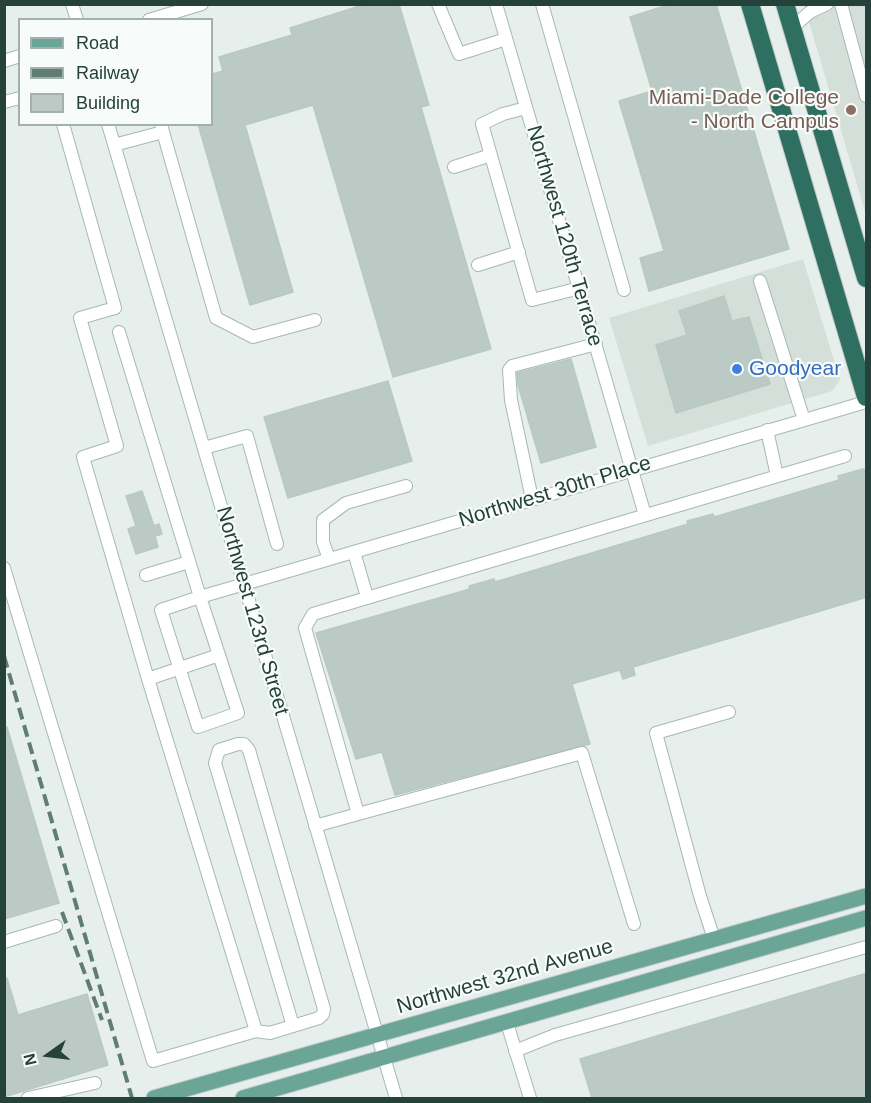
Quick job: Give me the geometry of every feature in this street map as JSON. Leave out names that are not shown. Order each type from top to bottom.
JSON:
[{"type":"highway","points":[[750,4],[867,397]]},
{"type":"highway","points":[[785,4],[867,278]]},
{"type":"main road","name":"Northwest 32nd Avenue","points":[[154,1098],[867,896]]},
{"type":"main road","name":"Northwest 32nd Avenue","points":[[243,1098],[867,918]]},
{"type":"street","points":[[156,18],[202,4]]},
{"type":"street","points":[[438,4],[459,54],[506,39]]},
{"type":"street","name":"Northwest 120th Terrace","points":[[495,4],[645,515]]},
{"type":"street","points":[[542,4],[624,290]]},
{"type":"street","points":[[792,28],[810,12],[827,4]]},
{"type":"street","points":[[841,4],[867,96]]},
{"type":"street","points":[[526,108],[503,114],[482,124],[532,300],[580,288]]},
{"type":"street","points":[[64,126],[115,308],[80,318],[117,447],[84,457],[148,680],[256,1031]]},
{"type":"street","name":"Northwest 123rd Street","points":[[109,126],[396,1098]]},
{"type":"street","points":[[114,145],[162,128],[216,318],[253,337],[315,320]]},
{"type":"street","points":[[454,167],[491,155]]},
{"type":"street","points":[[478,265],[519,252]]},
{"type":"street","points":[[760,281],[804,420]]},
{"type":"street","points":[[119,332],[238,714],[198,727],[180,670]]},
{"type":"street","points":[[532,499],[512,400],[509,370],[512,366],[596,344]]},
{"type":"street","name":"Northwest 30th Place","points":[[180,670],[161,610],[633,468],[867,402]]},
{"type":"street","points":[[767,430],[777,476]]},
{"type":"street","points":[[204,448],[247,436],[277,544]]},
{"type":"street","points":[[358,814],[305,627],[314,614],[845,456]]},
{"type":"street","points":[[329,559],[323,542],[323,520],[345,503],[406,486]]},
{"type":"street","points":[[354,552],[367,597]]},
{"type":"street","points":[[146,575],[189,562]]},
{"type":"street","points":[[4,568],[153,1061],[256,1031],[270,1033],[292,1026],[323,1014],[323,1000],[249,750],[244,744],[238,744],[219,750],[215,763],[292,1026]]},
{"type":"street","points":[[148,680],[219,655]]},
{"type":"street","points":[[714,939],[700,896],[656,733],[729,712]]},
{"type":"street","points":[[315,826],[582,753],[634,924]]},
{"type":"street","points":[[4,942],[56,926]]},
{"type":"street","points":[[515,1051],[555,1035],[867,947]]},
{"type":"street","points":[[507,1023],[530,1098]]},
{"type":"street","points":[[28,1098],[95,1083]]},
{"type":"shaded area","name":"Miami-Dade College - North Campus","points":[[804,5],[866,5],[866,215]]},
{"type":"shaded area","points":[[803,259],[840,380],[832,391],[648,446],[609,318]]},
{"type":"building","points":[[366,4],[399,4],[429,105],[421,107],[491,349],[393,377],[313,105],[245,125],[293,292],[250,305],[199,126],[213,126],[213,74],[223,71],[219,57],[292,35],[290,28]]},
{"type":"building","points":[[671,4],[716,4],[789,249],[649,291],[640,258],[664,251],[619,101],[652,91],[630,17]]},
{"type":"building","points":[[724,296],[732,321],[749,317],[770,384],[676,413],[656,345],[687,335],[679,311]]},
{"type":"building","points":[[571,359],[596,447],[541,463],[518,385],[517,373]]},
{"type":"building","points":[[388,381],[412,461],[288,498],[264,417]]},
{"type":"building","points":[[863,469],[867,471],[867,597],[633,667],[635,675],[623,679],[620,670],[572,684],[590,744],[395,795],[382,752],[356,759],[316,633],[470,589],[469,586],[494,579],[495,582],[688,524],[687,521],[713,514],[714,517],[839,480],[838,476]]},
{"type":"building","points":[[142,491],[154,526],[159,524],[162,534],[155,536],[158,547],[136,554],[128,529],[136,526],[126,496]]},
{"type":"building","points":[[4,727],[7,727],[59,903],[4,919]]},
{"type":"building","points":[[867,973],[867,1098],[592,1098],[580,1059]]},
{"type":"building","points":[[4,978],[7,978],[18,1015],[87,994],[108,1065],[4,1097]]},
{"type":"railway","points":[[4,656],[132,1098]]},
{"type":"railway","points":[[62,912],[102,1020]]},
{"type":"place","name":"Miami-Dade College - North Campus","points":[[851,110]]},
{"type":"place","name":"Goodyear","points":[[737,369]]}]
